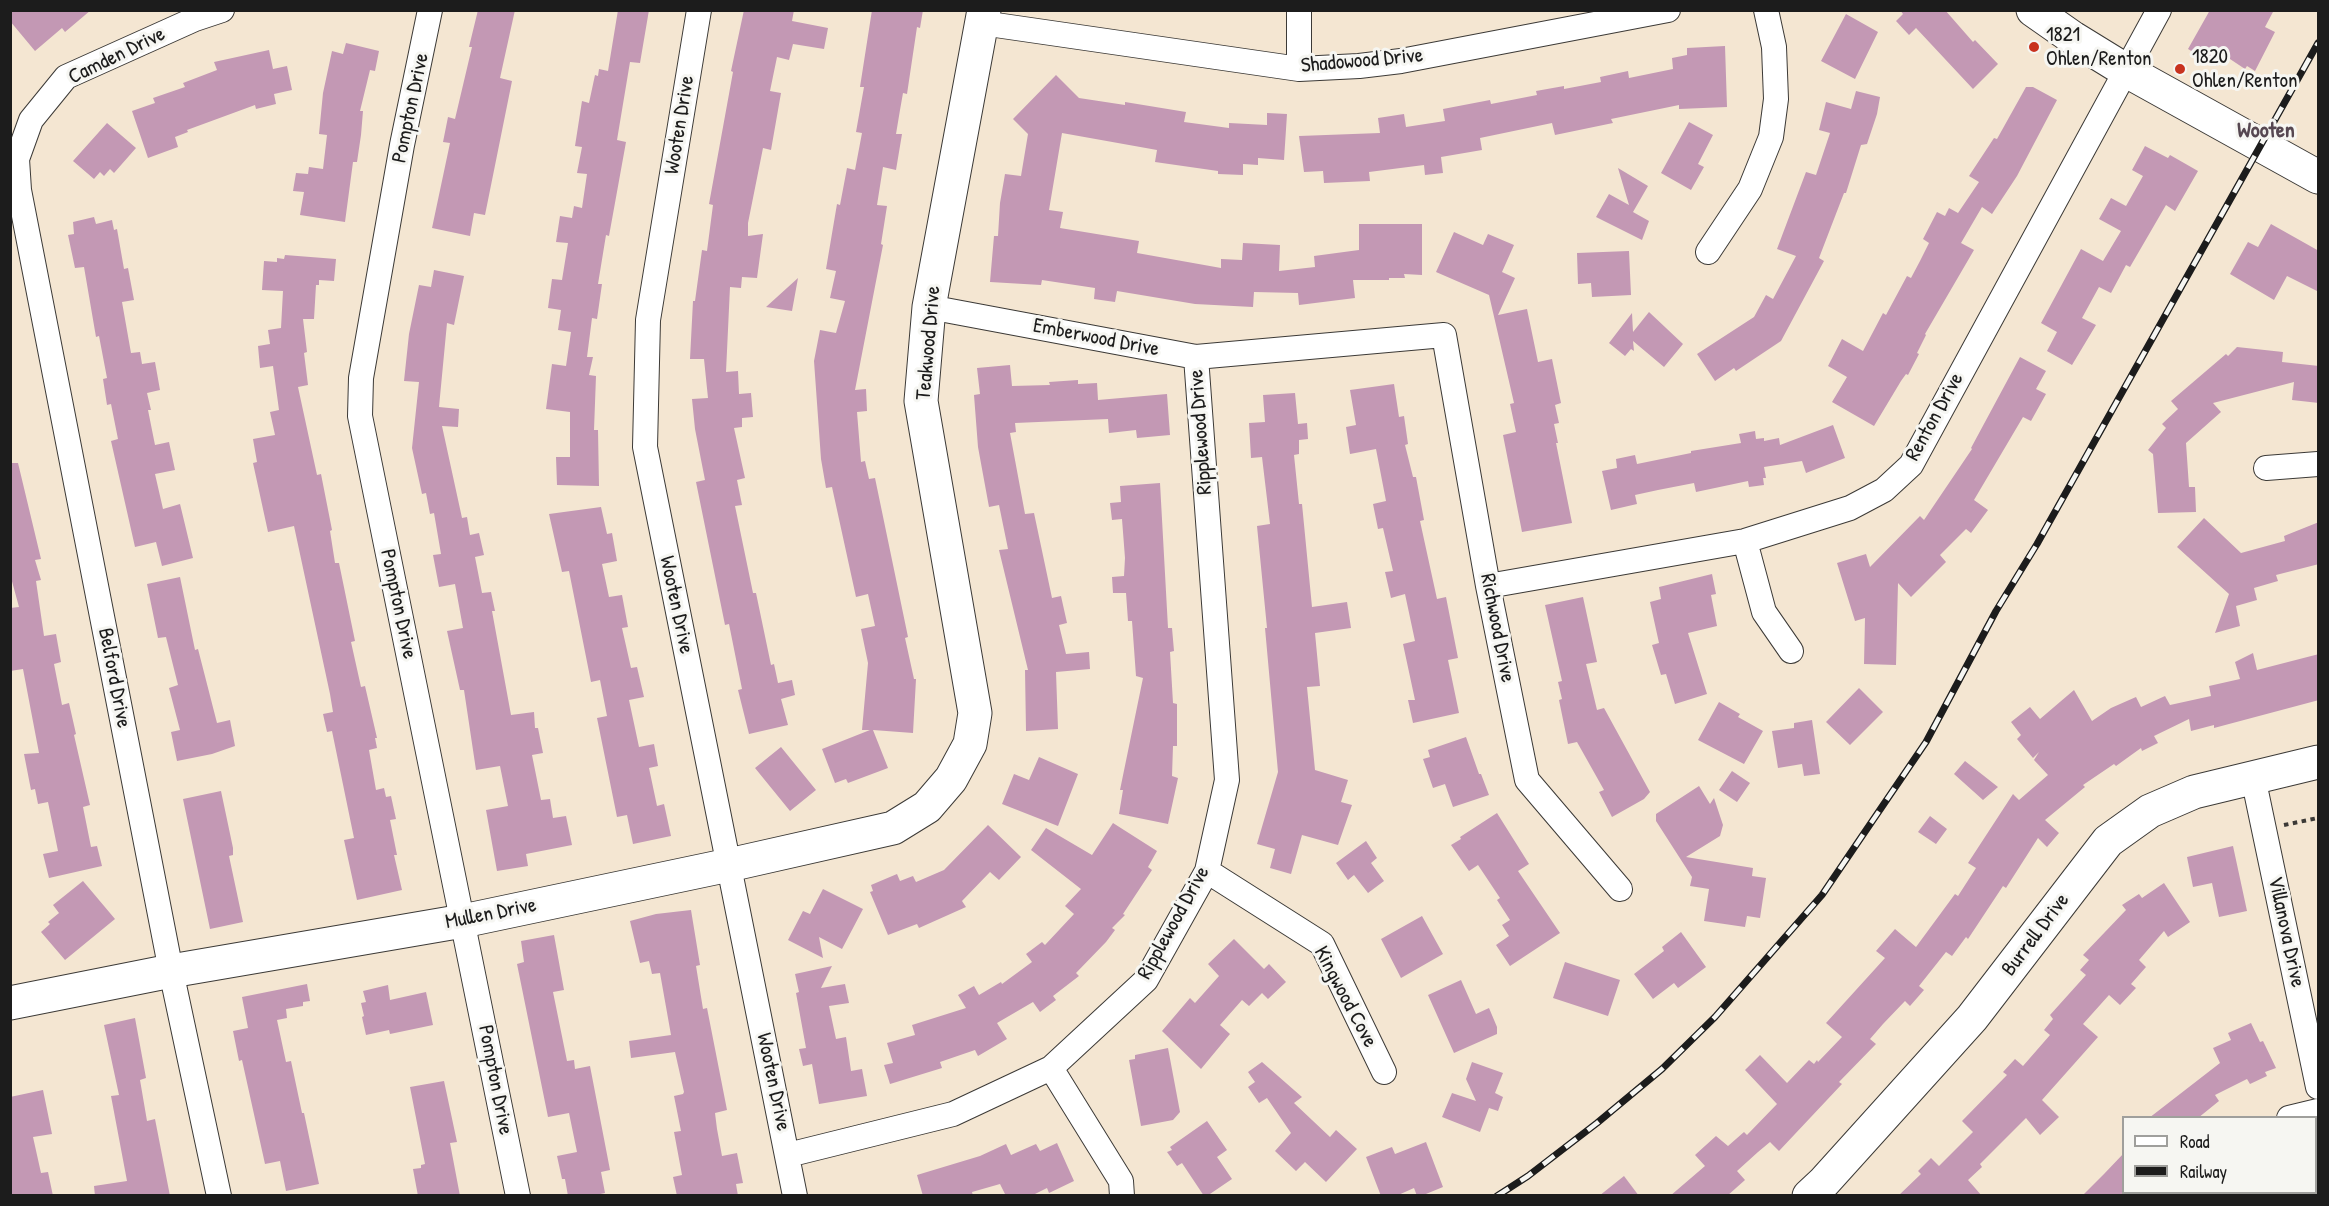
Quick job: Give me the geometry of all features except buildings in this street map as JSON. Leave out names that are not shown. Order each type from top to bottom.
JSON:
[{"type":"street","name":"Camden Drive","points":[[17,159],[32,120],[66,77],[191,15],[222,10]]},
{"type":"street","name":"Wooten Drive","points":[[699,10],[648,320],[645,447],[795,1196]]},
{"type":"street","points":[[1299,10],[1299,69]]},
{"type":"street","name":"Shadowood Drive","points":[[983,17],[1299,69],[1401,62],[1643,13],[1668,10]]},
{"type":"street","points":[[1708,252],[1750,189],[1772,137],[1776,99],[1774,47],[1766,10]]},
{"type":"street","points":[[2033,10],[2125,70],[2319,177]]},
{"type":"street","name":"Renton Drive","points":[[1488,586],[1745,541],[1850,508],[1884,490],[1911,465],[2159,10]]},
{"type":"street","name":"Pompton Drive","points":[[429,11],[402,145],[361,378],[360,416],[518,1196]]},
{"type":"street","name":"Teakwood Drive","points":[[951,779],[970,744],[975,713],[921,400],[929,307],[983,17]]},
{"type":"street","name":"Belford Drive","points":[[17,159],[19,190],[171,971],[219,1196]]},
{"type":"street","name":"Emberwood Drive","points":[[929,307],[1196,357],[1444,335]]},
{"type":"street","name":"Richwood Drive","points":[[1444,335],[1488,586],[1527,780],[1620,889]]},
{"type":"street","name":"Ripplewood Drive","points":[[788,1155],[953,1114],[1051,1068],[1146,980],[1207,871],[1227,780],[1196,357]]},
{"type":"street","points":[[2266,468],[2319,464]]},
{"type":"street","points":[[1745,541],[1764,612],[1791,651]]},
{"type":"street","name":"Burrell Drive","points":[[1809,1196],[1972,1018],[2108,842],[2150,811],[2194,792],[2319,762]]},
{"type":"street","name":"Villanova Drive","points":[[2253,777],[2319,1087]]},
{"type":"street","name":"Mullen Drive","points":[[10,1004],[171,971],[463,921],[729,866],[892,828],[927,807],[951,779]]},
{"type":"street","name":"Kingwood Cove","points":[[1207,871],[1322,944],[1384,1072]]},
{"type":"street","points":[[1051,1068],[1121,1181],[1122,1196]]},
{"type":"street","points":[[2298,1116],[2319,1111]]},
{"type":"path","points":[[2265,829],[2319,818]]},
{"type":"railway","points":[[1497,1196],[1528,1176],[1597,1123],[1662,1069],[1715,1017],[1822,895],[1926,742],[1996,611],[2037,544],[2318,43]]},
{"type":"place","name":"1821 Ohlen/Renton","points":[[2034,47]]},
{"type":"place","name":"1820 Ohlen/Renton","points":[[2180,69]]},
{"type":"district","name":"Wooten","points":[[2266,131]]}]
